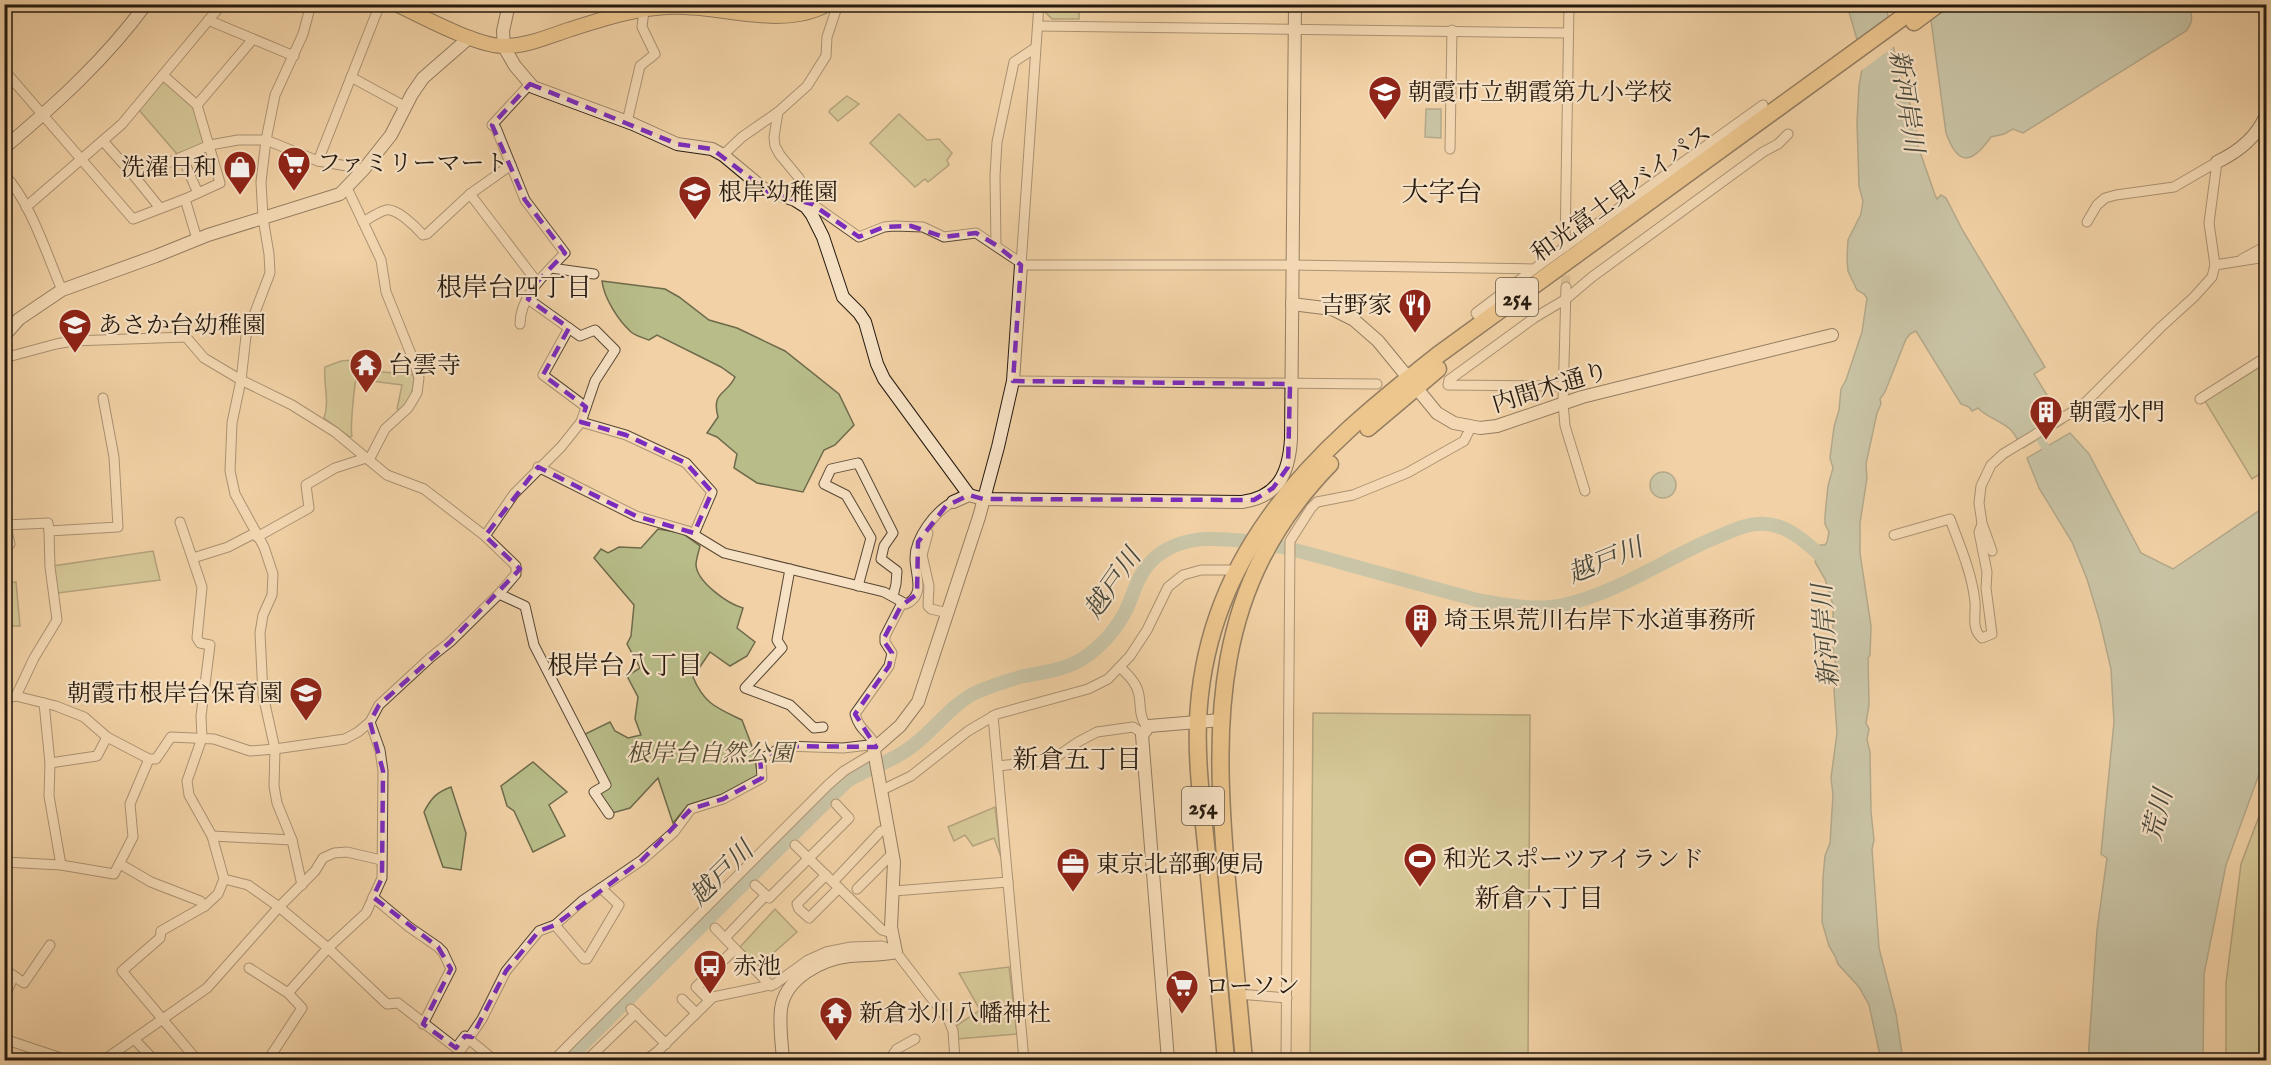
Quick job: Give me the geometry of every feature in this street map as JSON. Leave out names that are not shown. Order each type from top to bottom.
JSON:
[{"type":"highway","name":"和光富士見バイパス","points":[[1244,1060],[1221,796],[1221,720],[1227,662],[1234,629],[1260,561],[1274,537],[1289,492],[1319,459],[1370,411],[1461,352],[1804,96],[1921,4]]},
{"type":"highway","name":"和光富士見バイパス","points":[[1412,383],[1483,322],[1938,4]]},
{"type":"highway","name":"和光富士見バイパス","points":[[1226,1060],[1202,795],[1198,722],[1202,682],[1211,638],[1221,606],[1240,564],[1274,537]]},
{"type":"main road","points":[[396,4],[489,45],[504,46],[526,44],[608,18],[663,7],[696,7],[777,16],[828,4]]},
{"type":"street","points":[[4,148],[94,67],[132,24],[146,4]]},
{"type":"street","points":[[26,207],[122,124],[222,4]]},
{"type":"street","points":[[302,885],[292,840],[277,803],[274,786],[275,749],[263,695],[260,633],[263,615],[272,595],[273,574],[264,547],[235,495],[230,471],[231,423],[241,380],[246,336],[270,273],[262,218],[261,182],[266,141],[275,95],[294,56],[311,4]]},
{"type":"street","points":[[318,161],[380,4]]},
{"type":"street","points":[[509,4],[503,31],[504,46],[515,66],[537,89],[627,122],[677,144],[706,147],[723,155],[747,177],[770,193],[795,200],[806,207],[823,237],[840,291],[865,322],[877,364],[884,379],[969,495],[983,500],[1242,502],[1260,497],[1273,488],[1281,480],[1289,461],[1295,4]]},
{"type":"street","points":[[723,155],[742,136],[778,112],[807,86],[826,56],[826,37],[838,4]]},
{"type":"street","points":[[923,4],[930,4]]},
{"type":"street","points":[[554,1060],[828,785],[844,771],[875,753],[918,702],[996,458],[1013,381],[1039,4]]},
{"type":"street","points":[[1565,247],[1569,4]]},
{"type":"street","points":[[627,122],[640,66],[656,54],[642,27],[644,10]]},
{"type":"street","points":[[208,20],[294,56]]},
{"type":"street","points":[[1038,26],[1568,33]]},
{"type":"street","points":[[1450,149],[1452,30]]},
{"type":"street","points":[[4,336],[19,319],[62,290],[197,239],[333,197],[347,188],[391,135],[423,78],[470,37]]},
{"type":"street","points":[[197,105],[253,39]]},
{"type":"street","points":[[996,245],[997,142],[1014,62],[1035,48]]},
{"type":"street","points":[[5,70],[133,219],[220,183],[197,105],[163,75]]},
{"type":"street","points":[[351,77],[406,107]]},
{"type":"street","points":[[520,324],[520,315],[537,282],[565,253],[525,200],[492,125],[530,84]]},
{"type":"street","points":[[1483,322],[1476,313],[1763,105]]},
{"type":"street","points":[[778,112],[775,146],[799,178],[808,200],[806,207]]},
{"type":"street","points":[[2087,222],[2096,206],[2105,198],[2174,187],[2217,162],[2244,145],[2260,127],[2266,115]]},
{"type":"street","points":[[1563,386],[1448,385],[1449,380],[1477,359],[1534,318],[1566,299],[1592,277],[1763,152],[1778,144],[1788,134]]},
{"type":"street","points":[[135,177],[210,146],[238,140],[266,141],[318,161],[364,169]]},
{"type":"street","points":[[103,141],[160,208]]},
{"type":"street","points":[[182,157],[198,193]]},
{"type":"street","points":[[1992,551],[1982,522],[1979,494],[1984,477],[1991,465],[2017,445],[2082,406],[2200,291],[2211,277],[2215,266],[2209,223],[2217,162]]},
{"type":"street","points":[[363,222],[385,210],[391,210],[412,223],[423,235],[427,234],[470,194],[511,165]]},
{"type":"street","points":[[4,174],[17,190],[26,207],[62,290]]},
{"type":"street","points":[[194,558],[256,535],[309,508],[306,485],[335,468],[368,459],[385,429],[408,408],[417,393],[419,378],[404,335],[391,310],[381,260],[347,188]]},
{"type":"street","points":[[470,194],[537,282]]},
{"type":"street","points":[[185,199],[197,239]]},
{"type":"street","points":[[806,207],[812,204],[860,237],[884,227],[911,226],[923,227],[944,237],[976,233],[1022,265],[1292,265],[1534,269]]},
{"type":"street","points":[[2239,262],[2266,246]]},
{"type":"street","points":[[2215,266],[2266,257]]},
{"type":"street","points":[[551,267],[594,274]]},
{"type":"street","points":[[1566,287],[1563,402],[1566,426],[1585,491]]},
{"type":"street","points":[[485,536],[513,494],[538,467],[561,447],[580,422],[595,381],[615,350],[594,330],[580,336],[528,299]]},
{"type":"street","name":"内間木通り","points":[[1292,304],[1332,309],[1354,320],[1378,341],[1437,413],[1454,423],[1471,427],[1497,426],[1563,402],[1829,335]]},
{"type":"street","points":[[568,328],[543,375],[586,407]]},
{"type":"street","points":[[4,358],[73,341],[186,337],[204,357],[241,380],[292,405],[327,427],[387,475],[424,489],[485,536],[516,566],[516,574],[499,594],[450,642],[379,705],[370,722],[345,739],[250,751],[214,739],[171,737],[156,759],[149,759],[107,737],[84,717],[45,703],[16,696],[4,699]]},
{"type":"street","points":[[2200,399],[2266,357]]},
{"type":"street","points":[[1013,381],[1377,384]]},
{"type":"street","points":[[49,531],[118,526],[114,457],[104,398]]},
{"type":"street","points":[[580,422],[626,435],[686,463],[712,492],[694,534]]},
{"type":"street","points":[[1286,1060],[1290,558],[1274,537],[1317,502],[1353,495],[1407,473],[1464,441],[1471,427]]},
{"type":"street","points":[[858,586],[871,538],[846,495],[824,484],[831,470],[858,462],[893,533],[884,546],[880,559],[897,571],[893,597]]},
{"type":"street","points":[[538,467],[636,516],[694,534],[724,553],[884,592],[902,603],[910,602],[919,588],[915,557],[918,542],[942,510],[969,495]]},
{"type":"street","points":[[1894,535],[1950,519],[1972,585],[1975,627],[1977,634],[1983,638],[1992,634],[1986,588],[1987,572],[1979,532],[1982,522]]},
{"type":"street","points":[[4,550],[10,544],[5,521],[48,523],[50,567],[57,620],[34,658],[16,696]]},
{"type":"street","points":[[180,522],[202,587],[196,638],[200,643],[210,645],[201,716],[202,738],[187,781],[189,795],[212,836],[224,879],[218,894],[205,906],[161,931],[160,938],[122,970],[195,1060]]},
{"type":"street","points":[[930,524],[922,555],[929,586],[928,606],[948,614]]},
{"type":"street","points":[[882,790],[911,776],[968,731],[1001,712],[1088,689],[1108,679],[1130,656],[1147,630],[1168,587],[1183,575],[1240,564]]},
{"type":"street","points":[[790,569],[777,639],[782,648],[745,688],[790,705],[814,728],[823,727]]},
{"type":"street","points":[[499,594],[525,606],[534,645],[606,785],[594,792],[609,814]]},
{"type":"street","points":[[902,603],[885,636],[885,642],[892,652],[889,666],[855,714],[859,726],[873,740],[889,829],[893,853],[892,933],[896,952],[950,1024],[955,1060]]},
{"type":"street","points":[[1120,667],[1136,687],[1145,730],[1168,1060]]},
{"type":"street","points":[[45,703],[50,763],[49,796],[61,865]]},
{"type":"street","points":[[993,716],[1024,1060]]},
{"type":"street","points":[[998,766],[1052,760],[1088,735],[1108,729],[1133,727],[1145,730],[1221,720]]},
{"type":"street","points":[[288,993],[328,948],[366,913],[382,878],[383,771],[380,750],[370,722]]},
{"type":"street","points":[[50,763],[97,756],[107,737]]},
{"type":"street","points":[[454,1060],[470,1040],[506,971],[539,931],[555,925],[582,901],[649,854],[674,832],[691,809],[723,799],[762,778],[760,762],[784,746],[843,748],[869,745],[875,753]]},
{"type":"street","points":[[4,862],[61,865],[114,874],[133,837],[130,804],[149,759]]},
{"type":"street","points":[[755,885],[769,898],[809,859],[849,818],[836,804]]},
{"type":"street","points":[[833,882],[881,831],[889,829]]},
{"type":"street","points":[[212,836],[292,840]]},
{"type":"street","points":[[795,845],[882,930],[892,933]]},
{"type":"street","points":[[94,1060],[107,1059],[207,988],[329,854],[347,852],[381,860]]},
{"type":"street","points":[[857,889],[893,853]]},
{"type":"street","points":[[120,864],[151,882],[200,901],[205,906]]},
{"type":"street","points":[[224,879],[248,885],[279,907],[328,948],[387,1004],[398,1003],[456,1048],[465,1036],[494,1060]]},
{"type":"street","points":[[894,891],[1008,882]]},
{"type":"street","points":[[555,925],[584,959],[587,959],[619,905],[601,888]]},
{"type":"street","points":[[725,938],[766,895]]},
{"type":"street","points":[[373,897],[409,927],[438,947],[451,969],[423,1024]]},
{"type":"street","points":[[715,928],[771,986]]},
{"type":"street","points":[[4,969],[24,983],[50,945]]},
{"type":"street","points":[[646,1060],[666,1044],[709,1000],[781,982],[808,960],[826,952],[851,946],[882,946],[896,952]]},
{"type":"street","points":[[709,1000],[696,987],[735,949]]},
{"type":"street","points":[[783,1060],[781,1010],[784,998],[802,976],[834,959],[896,952]]},
{"type":"street","points":[[249,968],[288,993],[302,1008],[268,1060]]},
{"type":"street","points":[[4,997],[14,976]]},
{"type":"street","points":[[1238,994],[1287,998]]},
{"type":"street","points":[[682,999],[696,1013]]},
{"type":"street","points":[[587,1060],[634,1011],[666,1044]]},
{"type":"street","points":[[4,1039],[67,1060]]},
{"type":"street","points":[[134,1039],[154,1060]]},
{"type":"street","points":[[889,1060],[897,1049],[915,1039]]},
{"type":"highlighted area","points":[[530,84],[677,144],[712,149],[770,193],[812,204],[859,237],[884,227],[911,226],[944,237],[976,233],[996,245],[1021,265],[1013,381],[1290,384],[1288,467],[1273,488],[1254,500],[983,499],[969,495],[946,506],[918,542],[917,594],[901,606],[883,640],[892,653],[889,666],[855,714],[876,747],[784,746],[760,759],[762,778],[723,799],[691,809],[642,860],[555,925],[539,931],[506,971],[472,1037],[465,1036],[456,1048],[423,1024],[451,969],[438,947],[373,897],[382,878],[383,771],[370,722],[379,705],[450,642],[520,569],[485,536],[538,467],[636,516],[694,533],[712,492],[686,463],[626,435],[581,422],[586,407],[543,375],[569,328],[528,299],[537,282],[565,253],[525,200],[492,125]]},
{"type":"green space","points":[[1047,5],[1079,5],[1079,19],[1052,19],[1046,13]]},
{"type":"green space","points":[[166,81],[195,106],[205,143],[177,154],[139,110],[162,82]]},
{"type":"green space","points":[[847,96],[859,104],[838,121],[829,112]]},
{"type":"green space","points":[[899,114],[927,140],[939,139],[952,153],[947,160],[949,165],[928,182],[925,179],[915,187],[870,143]]},
{"type":"green space","points":[[602,281],[665,289],[709,320],[737,328],[785,351],[839,394],[854,425],[835,445],[824,450],[803,492],[757,483],[734,468],[737,454],[717,437],[707,433],[718,417],[716,409],[718,398],[735,377],[721,367],[657,335],[649,340],[631,332],[612,308]]},
{"type":"green space","points":[[341,361],[361,361],[362,370],[414,375],[414,380],[413,390],[401,410],[397,409],[402,385],[356,379],[352,436],[350,437],[324,418],[326,412],[325,367]]},
{"type":"green space","points":[[2266,363],[2266,470],[2252,479],[2205,401]]},
{"type":"green space","name":"根岸台自然公園","points":[[658,529],[682,533],[700,546],[696,563],[698,572],[714,591],[729,602],[743,608],[737,628],[755,642],[747,656],[730,666],[710,652],[693,677],[697,686],[712,704],[742,720],[753,749],[758,775],[721,795],[688,805],[673,823],[658,778],[630,808],[609,814],[594,792],[606,785],[581,736],[610,722],[615,731],[628,738],[641,735],[635,719],[638,697],[627,676],[640,668],[627,644],[631,636],[634,605],[594,558],[601,549],[608,553],[619,547],[641,548]]},
{"type":"green space","points":[[153,551],[160,580],[58,593],[53,566]]},
{"type":"green space","points":[[16,582],[20,626],[5,626],[5,584]]},
{"type":"green space","name":"和光スポーツアイランド","points":[[1313,713],[1530,715],[1528,1060],[1310,1060]]},
{"type":"green space","points":[[533,762],[567,792],[549,805],[565,836],[533,852],[514,811],[507,806],[501,786]]},
{"type":"green space","points":[[451,787],[466,833],[461,870],[443,867],[424,812],[435,796]]},
{"type":"green space","points":[[2266,798],[2266,1060],[2226,1060],[2226,983],[2241,864]]},
{"type":"green space","points":[[995,807],[1001,857],[994,838],[973,846],[965,835],[954,841],[948,827]]},
{"type":"green space","points":[[775,909],[797,932],[759,966],[740,947]]},
{"type":"green space","points":[[1009,967],[1017,1034],[957,1039],[956,1026],[980,1010],[959,973]]},
{"type":"water","points":[[2180,4],[2190,9],[2191,12],[2190,26],[2186,31],[2023,133],[2013,129],[1991,137],[1971,157],[1960,156],[1955,151],[1946,133],[1929,5]]},
{"type":"water","points":[[1847,5],[1886,5],[1896,61],[1915,119],[1918,146],[1935,195],[1937,199],[1941,195],[1946,198],[1963,231],[2045,367],[2034,374],[2064,423],[2023,448],[2008,428],[1978,408],[1972,411],[1961,404],[1916,331],[1906,339],[1885,392],[1880,399],[1881,404],[1866,464],[1867,478],[1860,523],[1860,553],[1871,626],[1868,658],[1869,705],[1866,723],[1869,729],[1867,739],[1870,752],[1874,840],[1872,849],[1879,948],[1896,1014],[1903,1060],[1881,1060],[1869,1005],[1859,987],[1838,964],[1829,946],[1822,922],[1823,878],[1825,856],[1830,843],[1833,795],[1831,778],[1837,733],[1834,690],[1838,677],[1833,650],[1833,605],[1825,579],[1815,562],[1820,545],[1825,545],[1829,532],[1825,524],[1825,516],[1828,486],[1833,468],[1830,458],[1834,427],[1839,410],[1841,389],[1862,332],[1867,298],[1857,290],[1848,271],[1847,259],[1848,240],[1861,214],[1863,201],[1859,186],[1857,122],[1862,69],[1858,43]]},
{"type":"water","points":[[1426,109],[1441,109],[1441,138],[1425,137]]},
{"type":"water","name":"荒川","points":[[2070,433],[2089,454],[2141,553],[2173,569],[2266,506],[2266,755],[2226,865],[2204,974],[2203,1060],[2088,1060],[2097,930],[2107,858],[2101,854],[2114,722],[2111,669],[2087,579],[2072,542],[2039,488],[2027,458]]},
{"type":"water","points":[[1663,472],[1672,476],[1676,485],[1672,494],[1663,498],[1654,494],[1650,485],[1654,476]]},
{"type":"pier","points":[[1891,16],[1896,45],[1858,73],[1854,43]]},
{"type":"waterway","name":"新河岸川","points":[[2035,431],[2050,454]]},
{"type":"waterway","name":"越戸川","points":[[567,1060],[847,781],[907,750],[958,704],[977,692],[1018,678],[1066,667],[1088,655],[1119,623],[1150,562],[1162,552],[1175,546],[1201,539],[1226,539],[1278,546],[1477,600],[1531,607],[1563,605],[1603,592],[1698,545],[1753,524],[1783,528],[1808,545],[1829,564]]},
{"type":"tunnel","points":[[1565,262],[1566,287]]},
{"type":"place","name":"朝霞市立朝霞第九小学校","points":[[1385,121]]},
{"type":"place","name":"ファミリーマート","points":[[294,192]]},
{"type":"place","name":"洗濯日和","points":[[240,196]]},
{"type":"place","name":"根岸幼稚園","points":[[695,221]]},
{"type":"place","name":"吉野家","points":[[1415,334]]},
{"type":"place","name":"あさか台幼稚園","points":[[75,354]]},
{"type":"place","name":"台雲寺","points":[[366,394]]},
{"type":"place","name":"朝霞水門","points":[[2046,441]]},
{"type":"place","name":"埼玉県荒川右岸下水道事務所","points":[[1421,649]]},
{"type":"place","name":"朝霞市根岸台保育園","points":[[306,722]]},
{"type":"place","name":"和光スポーツアイランド","points":[[1420,888]]},
{"type":"place","name":"東京北部郵便局","points":[[1073,893]]},
{"type":"place","name":"赤池","points":[[710,995]]},
{"type":"place","name":"ローソン","points":[[1182,1015]]},
{"type":"place","name":"新倉氷川八幡神社","points":[[836,1042]]},
{"type":"district","name":"大字台","points":[[1442,192]]},
{"type":"district","name":"根岸台四丁目","points":[[514,287]]},
{"type":"district","name":"根岸台八丁目","points":[[625,665]]},
{"type":"district","name":"新倉五丁目","points":[[1077,759]]},
{"type":"district","name":"新倉六丁目","points":[[1539,898]]}]
